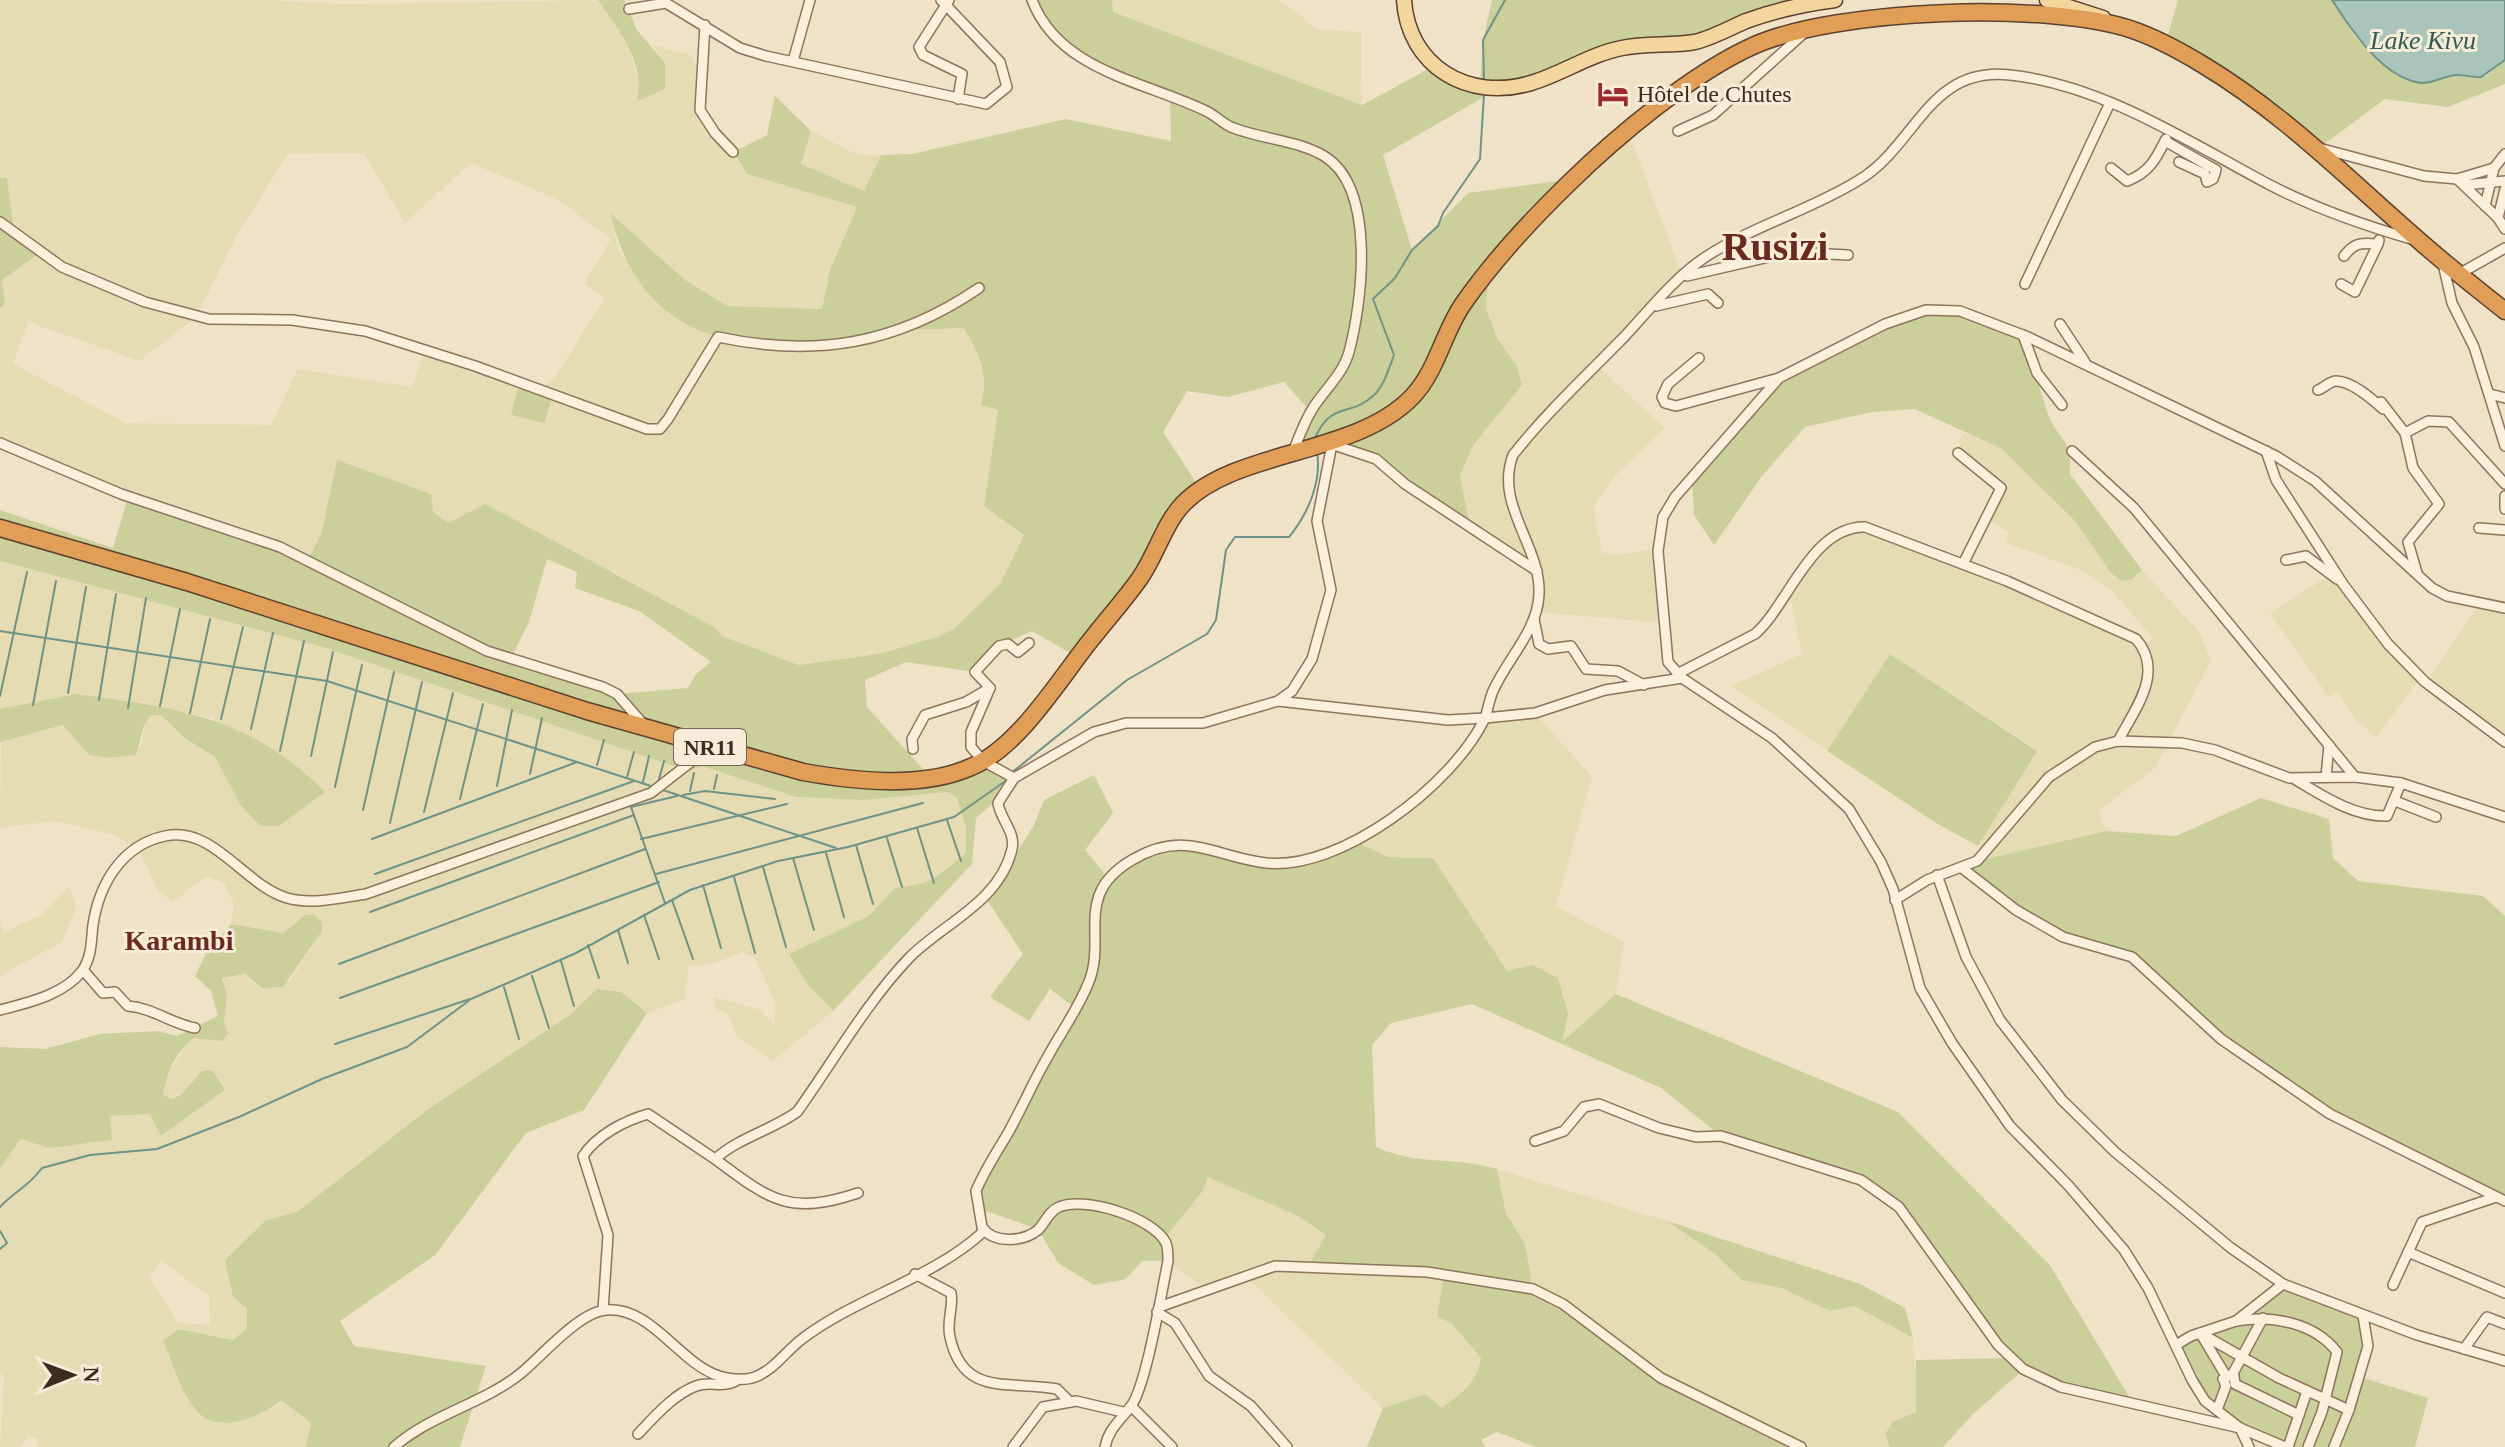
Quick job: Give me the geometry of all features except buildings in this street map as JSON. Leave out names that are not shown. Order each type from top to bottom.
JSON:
[{"type":"highway","name":"NR11","points":[[0,528],[187,582],[412,657],[710,747],[836,778],[930,777],[966,770],[983,761],[1039,707],[1139,580],[1184,502],[1225,478],[1374,425],[1413,396],[1433,364],[1459,309],[1489,270],[1573,179],[1648,113],[1755,45],[1806,30],[1886,15],[1981,7],[2070,18],[2133,30],[2195,60],[2248,93],[2319,148],[2418,241],[2505,311]]},
{"type":"main road","points":[[1404,0],[1407,24],[1414,43],[1428,62],[1447,76],[1498,89],[1531,83],[1622,48],[1698,41],[1784,8],[1835,0]]},
{"type":"main road","points":[[2047,0],[2133,30]]},
{"type":"street","points":[[793,61],[810,0]]},
{"type":"street","points":[[1032,0],[1048,32],[1079,58],[1208,112],[1230,126],[1324,156],[1347,184],[1355,205],[1362,253],[1356,318],[1343,367],[1311,411],[1299,451]]},
{"type":"street","points":[[629,9],[666,3],[740,48],[958,99],[986,104],[992,102],[1007,87],[1006,78],[993,54],[945,2],[920,41],[920,52],[962,74],[958,99]]},
{"type":"street","points":[[705,25],[700,110],[715,133],[733,152]]},
{"type":"street","points":[[1678,131],[1713,115],[1806,30]]},
{"type":"street","points":[[1105,1447],[1108,1434],[1127,1409],[1158,1310],[1168,1261],[1167,1246],[1155,1232],[1107,1205],[1056,1208],[1038,1229],[1018,1239],[994,1237],[984,1231],[976,1191],[1089,983],[1095,904],[1109,879],[1131,861],[1161,847],[1201,845],[1263,863],[1286,863],[1327,853],[1381,825],[1425,792],[1459,757],[1485,718],[1492,693],[1534,619],[1539,597],[1537,571],[1507,485],[1513,455],[1683,277],[1704,258],[1732,241],[1859,181],[1884,160],[1944,90],[1958,80],[1977,75],[2007,74],[2045,81],[2171,128],[2272,186],[2382,231],[2418,241]]},
{"type":"street","points":[[2025,284],[2109,105]]},
{"type":"street","points":[[2111,168],[2127,181],[2143,176],[2171,128]]},
{"type":"street","points":[[2165,141],[2216,170],[2213,179],[2207,182],[2205,174],[2179,162]]},
{"type":"street","points":[[2319,148],[2424,176],[2461,182],[2505,181]]},
{"type":"street","points":[[2485,206],[2494,168],[2505,154]]},
{"type":"street","points":[[2461,182],[2494,168]]},
{"type":"street","points":[[2461,182],[2498,218],[2505,229]]},
{"type":"street","points":[[2498,218],[2505,189]]},
{"type":"street","points":[[0,222],[62,267],[145,302],[196,317],[292,320],[365,331],[475,366],[647,429],[660,429],[668,419],[718,337],[768,347],[867,341],[904,330],[979,288]]},
{"type":"street","points":[[2341,284],[2355,292],[2382,231]]},
{"type":"street","points":[[2344,256],[2353,245],[2363,241],[2378,244]]},
{"type":"street","points":[[2459,274],[2505,248]]},
{"type":"street","points":[[1683,277],[1790,252],[1848,255]]},
{"type":"street","points":[[2441,257],[2452,303],[2474,347],[2505,446]]},
{"type":"street","points":[[1653,307],[1708,294],[1718,303]]},
{"type":"street","points":[[1699,358],[1668,384],[1662,397],[1665,403],[1676,406],[1779,378],[1858,336],[1926,310],[1960,311],[2023,335],[2266,451],[2315,481],[2388,545],[2420,580],[2447,596],[2505,608]]},
{"type":"street","points":[[2060,324],[2086,364]]},
{"type":"street","points":[[2023,335],[2037,373],[2062,405]]},
{"type":"street","points":[[1779,378],[1683,488],[1663,517],[1658,551],[1668,662],[1680,676],[1772,738],[1828,786],[1870,839],[1895,900],[1920,988],[1952,1043],[2010,1126],[2068,1185],[2124,1250],[2148,1288],[2205,1401],[2240,1428],[2249,1447]]},
{"type":"street","points":[[2318,390],[2340,381],[2366,395],[2395,419]]},
{"type":"street","points":[[2490,394],[2505,398]]},
{"type":"street","points":[[2381,402],[2405,433],[2413,468],[2439,504],[2408,542],[2420,580]]},
{"type":"street","points":[[2405,433],[2428,421],[2449,422],[2505,484]]},
{"type":"street","points":[[1278,701],[1305,674],[1331,590],[1317,521],[1330,442],[1376,459],[1405,484],[1537,571]]},
{"type":"street","points":[[0,443],[121,494],[280,547],[487,651],[603,687],[617,694],[645,726]]},
{"type":"street","points":[[2072,451],[2134,508],[2355,777]]},
{"type":"street","points":[[2266,451],[2276,480],[2343,584],[2388,644],[2425,682],[2505,742]]},
{"type":"street","points":[[1958,453],[2001,488],[1963,564]]},
{"type":"street","points":[[2505,496],[2505,509]]},
{"type":"street","points":[[715,1159],[745,1136],[797,1112],[904,965],[962,919],[995,882],[1007,863],[1013,844],[998,803],[1010,776],[1094,732],[1114,726],[1203,723],[1278,701],[1448,720],[1485,718],[1535,713],[1605,690],[1680,676],[1765,626],[1788,586],[1843,530],[1865,527],[1963,564],[2136,639],[2147,654],[2149,681],[2118,741]]},
{"type":"street","points":[[2479,528],[2505,530]]},
{"type":"street","points":[[2286,560],[2306,556],[2343,584]]},
{"type":"street","points":[[1534,619],[1539,644],[1548,649],[1571,646],[1586,669],[1618,671],[1644,685]]},
{"type":"street","points":[[990,688],[975,672],[999,646],[1008,644],[1018,652],[1029,643]]},
{"type":"street","points":[[990,688],[971,732],[971,747],[983,761],[1010,776]]},
{"type":"street","points":[[913,749],[912,739],[925,715],[966,702],[990,688]]},
{"type":"street","points":[[1895,900],[1937,875],[1977,861],[1992,848],[2049,777],[2095,747],[2118,741],[2182,743],[2204,748],[2277,776],[2355,777],[2401,783],[2505,817]]},
{"type":"street","points":[[2326,777],[2329,745]]},
{"type":"street","points":[[0,1010],[58,990],[83,970],[91,950],[97,903],[113,870],[135,847],[151,840],[168,835],[193,840],[222,854],[270,892],[294,900],[319,901],[366,894],[653,792],[710,747]]},
{"type":"street","points":[[2294,778],[2325,797],[2374,817],[2387,816],[2401,783]]},
{"type":"street","points":[[2395,801],[2436,817]]},
{"type":"street","points":[[1962,868],[2016,910],[2063,937],[2132,957],[2221,1039],[2330,1114],[2501,1199]]},
{"type":"street","points":[[1937,875],[1966,957],[2000,1020],[2029,1062],[2115,1152],[2231,1248],[2283,1284],[2363,1316],[2505,1361]]},
{"type":"street","points":[[83,970],[103,993],[115,992],[128,1006],[144,1007],[173,1024],[195,1028]]},
{"type":"street","points":[[1535,1141],[1564,1131],[1584,1107],[1599,1104],[1659,1128],[1696,1137],[1732,1139],[1861,1180],[1899,1207],[2001,1350],[2023,1369],[2061,1387],[2240,1428],[2286,1447],[2307,1391]]},
{"type":"street","points":[[603,1310],[608,1235],[583,1156],[589,1146],[629,1119],[648,1114],[764,1195],[779,1200],[819,1205],[858,1193]]},
{"type":"street","points":[[2393,1285],[2422,1222],[2501,1199]]},
{"type":"street","points":[[638,1434],[660,1411],[694,1386],[726,1386],[739,1379],[754,1377],[776,1364],[815,1329],[868,1297],[968,1246],[984,1231]]},
{"type":"street","points":[[2408,1252],[2505,1293]]},
{"type":"street","points":[[1158,1310],[1244,1275],[1275,1266],[1427,1272],[1533,1289],[1563,1304],[1661,1378],[1801,1447]]},
{"type":"street","points":[[915,1274],[951,1293],[947,1320],[950,1338],[969,1375],[985,1383],[1057,1389],[1070,1402]]},
{"type":"street","points":[[2236,1321],[2283,1284]]},
{"type":"street","points":[[394,1447],[516,1377],[572,1329],[603,1310],[618,1310],[640,1319],[709,1372],[739,1379]]},
{"type":"street","points":[[1158,1310],[1175,1323],[1209,1376],[1251,1406],[1287,1447]]},
{"type":"street","points":[[2334,1447],[2349,1410],[2368,1346],[2363,1316]]},
{"type":"street","points":[[2464,1349],[2487,1317],[2505,1324]]},
{"type":"street","points":[[2176,1345],[2236,1321],[2263,1318],[2285,1320],[2334,1347],[2337,1352],[2325,1399],[2308,1447]]},
{"type":"street","points":[[2217,1410],[2229,1375],[2263,1318]]},
{"type":"street","points":[[2200,1333],[2241,1358],[2349,1410]]},
{"type":"street","points":[[2200,1333],[2235,1384],[2299,1415]]},
{"type":"street","points":[[1013,1447],[1043,1407],[1070,1402],[1127,1409],[1172,1447]]},
{"type":"shaded area","points":[[0,0],[265,0],[346,4],[598,0],[628,42],[640,89],[665,63],[652,45],[691,55],[701,76],[700,109],[747,174],[857,206],[830,270],[822,309],[727,306],[685,280],[610,214],[619,250],[668,313],[904,330],[964,328],[980,355],[987,385],[982,405],[998,410],[984,506],[1025,534],[1000,584],[954,629],[879,654],[800,665],[722,636],[714,627],[612,571],[449,523],[337,460],[322,532],[308,560],[121,494],[0,443],[0,310],[5,303],[2,280],[14,232],[7,179],[0,178]],"holes":[[[364,153],[405,223],[471,163],[555,198],[611,239],[584,284],[605,298],[555,377],[541,390],[425,349],[412,387],[298,369],[271,425],[126,423],[13,364],[28,322],[140,361],[196,317],[237,235],[288,154]]]},
{"type":"shaded area","points":[[1112,0],[1280,0],[1318,29],[1361,32],[1362,105],[1113,12]]},
{"type":"shaded area","points":[[811,131],[858,155],[881,155],[864,191],[801,164]]},
{"type":"shaded area","points":[[1628,131],[1683,277],[1596,365],[1665,428],[1615,476],[1593,507],[1602,552],[1613,555],[1659,549],[1665,623],[1536,612],[1537,572],[1470,527],[1460,475],[1473,444],[1522,385],[1517,366],[1497,338],[1486,308],[1489,270]]},
{"type":"shaded area","points":[[1961,432],[2002,449],[2075,521],[2111,573],[2122,581],[2131,580],[2142,570],[2200,633],[2211,661],[2155,768],[2099,810],[2106,831],[1977,861],[1991,847],[1978,846],[2037,750],[1890,654],[1827,751],[1731,686],[1802,654],[1788,586],[1832,538],[1865,527],[2007,581],[2142,646],[2153,639],[2111,589],[2078,569],[2006,543],[2008,532],[1985,518],[2001,490],[1958,453]]},
{"type":"shaded area","points":[[0,561],[326,648],[687,771],[701,765],[796,797],[864,800],[947,792],[957,798],[966,828],[966,853],[937,879],[921,886],[895,888],[869,916],[789,954],[807,984],[833,1011],[773,1061],[736,1035],[728,1015],[714,1008],[714,997],[761,1010],[774,1024],[776,1005],[755,958],[743,952],[713,964],[689,966],[685,999],[647,1013],[621,993],[597,989],[570,1015],[427,1110],[297,1212],[266,1220],[225,1260],[233,1297],[247,1309],[247,1328],[233,1340],[178,1329],[164,1342],[281,1400],[311,1423],[306,1447],[39,1447],[37,1438],[28,1436],[21,1447],[0,1447],[4,1378],[0,1372],[0,1169],[19,1139],[49,1148],[110,1116],[150,1114],[161,1136],[225,1090],[202,1072],[181,1095],[172,1099],[162,1095],[166,1077],[186,1044],[194,1038],[222,1041],[227,996],[221,978],[245,974],[253,983],[290,981],[322,931],[322,922],[314,914],[304,915],[283,933],[231,924],[234,904],[224,883],[206,877],[173,902],[158,891],[140,852],[116,835],[55,821],[0,828],[1,741],[63,725],[89,754],[141,746],[144,725],[151,716],[161,715],[182,737],[215,757],[240,804],[214,718],[76,694],[0,709]],"holes":[[[161,1261],[209,1296],[210,1325],[178,1323],[149,1277]]]},
{"type":"shaded area","points":[[2331,574],[2377,639],[2421,678],[2376,737],[2356,720],[2337,692],[2329,697],[2270,614]]},
{"type":"shaded area","points":[[2482,601],[2505,605],[2505,742],[2426,682]]},
{"type":"shaded area","points":[[1535,713],[1592,777],[1556,906],[1624,942],[1616,994],[1561,1043],[1477,929],[1433,858],[1388,857],[1352,840],[1425,792],[1485,718]]},
{"type":"shaded area","points":[[69,886],[76,907],[62,942],[0,976],[0,919],[3,933],[43,914]]},
{"type":"shaded area","points":[[1497,1169],[1667,1221],[1714,1253],[1742,1280],[1781,1288],[1830,1311],[1855,1306],[1913,1338],[1918,1398],[1916,1412],[1885,1434],[1890,1447],[1801,1447],[1676,1387],[1533,1289],[1525,1244],[1506,1213]]},
{"type":"shaded area","points":[[1208,1177],[1298,1216],[1326,1235],[1310,1265],[1444,1274],[1437,1316],[1452,1324],[1481,1358],[1478,1375],[1463,1393],[1442,1408],[1424,1394],[1383,1408],[1244,1275],[1210,1292],[1168,1261],[1164,1239],[1202,1192]]},
{"type":"green space","points":[[598,0],[624,0],[637,30],[665,63],[665,89],[637,101],[638,73],[634,60],[622,35]]},
{"type":"green space","points":[[1032,0],[1112,0],[1113,12],[1362,105],[1434,66],[1480,86],[1483,40],[1492,0],[1835,0],[1698,41],[1638,46],[1498,89],[1383,155],[1412,250],[1468,193],[1573,179],[1489,270],[1486,308],[1497,338],[1517,366],[1522,385],[1474,444],[1460,475],[1470,527],[1376,459],[1334,445],[1292,453],[1310,411],[1284,382],[1228,397],[1187,391],[1163,432],[1201,490],[1077,657],[1032,631],[999,646],[975,672],[906,662],[865,680],[867,707],[930,777],[983,761],[1014,778],[1000,797],[976,818],[972,864],[833,1011],[807,984],[789,954],[869,916],[895,888],[927,881],[966,853],[966,828],[957,798],[947,792],[864,800],[796,797],[702,766],[688,771],[326,648],[0,561],[0,510],[113,548],[128,497],[308,560],[322,532],[337,460],[431,494],[433,512],[448,523],[485,504],[714,627],[722,636],[799,665],[879,654],[954,629],[1000,584],[1024,535],[984,506],[998,410],[981,405],[984,374],[964,328],[904,330],[838,345],[718,337],[677,319],[646,291],[624,256],[610,213],[685,280],[727,306],[822,309],[830,270],[857,207],[747,174],[733,152],[767,135],[775,96],[811,131],[801,164],[864,191],[881,155],[912,154],[1066,119],[1171,141],[1170,96],[1061,44]],"holes":[[[547,559],[577,572],[575,588],[639,611],[711,662],[696,674],[688,688],[617,694],[510,660],[529,622]]]},
{"type":"green space","points":[[2178,0],[2332,0],[2356,38],[2385,65],[2473,78],[2486,76],[2505,60],[2505,84],[2448,107],[2385,99],[2319,148],[2165,45]]},
{"type":"green space","points":[[0,178],[7,178],[14,231],[40,253],[2,280],[5,303],[0,309]]},
{"type":"green space","points":[[1942,307],[2023,332],[2047,411],[2067,445],[2070,474],[2142,570],[2131,580],[2122,581],[2111,573],[2075,521],[2002,449],[1915,409],[1872,412],[1805,427],[1762,476],[1714,545],[1694,515],[1692,476],[1774,380],[1813,356]]},
{"type":"green space","points":[[520,382],[553,394],[544,423],[511,415]]},
{"type":"green space","points":[[1890,654],[2037,751],[1978,846],[1936,823],[1827,751]]},
{"type":"green space","points":[[76,694],[179,711],[240,731],[297,767],[325,792],[279,826],[260,826],[240,804],[215,757],[183,737],[161,715],[151,716],[144,725],[136,755],[110,758],[89,755],[63,725],[0,742],[0,709]]},
{"type":"green space","points":[[1094,775],[1113,813],[1085,850],[1109,879],[1161,847],[1286,863],[1352,840],[1388,857],[1433,858],[1507,971],[1533,965],[1558,978],[1568,1014],[1562,1042],[1616,994],[1898,1112],[2049,1264],[2133,1403],[2061,1387],[2023,1370],[1973,1414],[1943,1447],[1890,1447],[1885,1434],[1893,1422],[1916,1412],[1916,1360],[2009,1358],[1910,1220],[1861,1180],[1721,1136],[1661,1088],[1472,1004],[1391,1023],[1372,1045],[1376,1147],[1406,1157],[1497,1169],[1506,1213],[1525,1244],[1533,1289],[1563,1304],[1661,1378],[1788,1440],[1785,1447],[1536,1447],[1497,1432],[1481,1440],[1485,1447],[1367,1447],[1383,1408],[1425,1394],[1442,1408],[1462,1392],[1476,1374],[1481,1358],[1452,1324],[1437,1316],[1444,1275],[1309,1265],[1326,1235],[1298,1216],[1208,1177],[1202,1192],[1164,1239],[1168,1261],[1142,1261],[1126,1279],[1094,1285],[1058,1263],[1038,1229],[977,1208],[981,1177],[1075,1008],[1050,989],[1029,1021],[990,997],[1023,954],[987,900],[1034,825],[1044,800]]},
{"type":"green space","points":[[2261,798],[2329,819],[2333,858],[2358,881],[2483,896],[2505,916],[2505,1201],[2330,1114],[2221,1039],[2140,962],[2068,940],[1962,868],[1977,861],[2106,831],[2176,836]]},
{"type":"green space","points":[[314,914],[322,922],[322,931],[283,987],[262,988],[245,974],[222,978],[227,996],[224,1024],[228,1033],[223,1041],[194,1038],[187,1044],[173,1063],[163,1095],[172,1099],[181,1095],[202,1071],[212,1070],[225,1090],[161,1136],[150,1114],[110,1116],[112,1140],[49,1148],[20,1139],[0,1169],[0,1047],[45,1049],[100,1034],[157,1031],[177,1036],[218,1016],[211,991],[195,976],[205,955],[231,924],[283,933],[305,915]]},
{"type":"green space","points":[[597,989],[621,992],[647,1013],[584,1110],[526,1133],[435,1255],[340,1321],[354,1346],[486,1366],[460,1447],[306,1447],[311,1423],[281,1400],[251,1417],[227,1423],[205,1418],[196,1410],[163,1341],[178,1329],[233,1340],[247,1328],[247,1309],[233,1297],[225,1260],[266,1220],[297,1212],[427,1110],[570,1015]]},
{"type":"green space","points":[[1667,1221],[1860,1284],[1905,1308],[1913,1338],[1855,1306],[1830,1311],[1781,1288],[1742,1280],[1714,1253]]},
{"type":"green space","points":[[2283,1284],[2363,1316],[2369,1336],[2360,1377],[2428,1398],[2415,1447],[2285,1447],[2204,1402],[2173,1348],[2225,1326]]},
{"type":"water","name":"Lake Kivu","points":[[2332,0],[2505,0],[2505,60],[2481,77],[2452,75],[2426,83],[2407,79],[2393,72],[2369,50]]},
{"type":"waterway","points":[[1484,80],[1483,40],[1505,0]]},
{"type":"waterway","points":[[1315,438],[1328,418],[1365,402],[1383,382],[1394,355],[1373,299],[1395,278],[1412,250],[1438,226],[1443,213],[1480,159],[1484,94]]},
{"type":"waterway","points":[[1010,774],[1127,680],[1207,634],[1216,620],[1226,550],[1235,537],[1289,537],[1312,497],[1317,474],[1317,452]]},
{"type":"waterway","points":[[0,696],[27,572]]},
{"type":"waterway","points":[[33,705],[56,581]]},
{"type":"waterway","points":[[68,693],[86,587]]},
{"type":"waterway","points":[[99,700],[116,594]]},
{"type":"waterway","points":[[128,708],[146,598]]},
{"type":"waterway","points":[[160,706],[180,609]]},
{"type":"waterway","points":[[190,713],[210,619]]},
{"type":"waterway","points":[[221,719],[243,627]]},
{"type":"waterway","points":[[0,631],[327,681],[654,787]]},
{"type":"waterway","points":[[251,729],[273,633]]},
{"type":"waterway","points":[[280,751],[304,641]]},
{"type":"waterway","points":[[311,756],[333,652]]},
{"type":"waterway","points":[[335,787],[362,665]]},
{"type":"waterway","points":[[363,810],[394,672]]},
{"type":"waterway","points":[[390,823],[422,682]]},
{"type":"waterway","points":[[424,812],[453,693]]},
{"type":"waterway","points":[[460,799],[483,704]]},
{"type":"waterway","points":[[497,786],[512,710]]},
{"type":"waterway","points":[[530,774],[542,718]]},
{"type":"waterway","points":[[597,765],[604,740]]},
{"type":"waterway","points":[[627,777],[634,752]]},
{"type":"waterway","points":[[643,782],[649,756]]},
{"type":"waterway","points":[[658,783],[664,761]]},
{"type":"waterway","points":[[372,839],[577,762]]},
{"type":"waterway","points":[[690,791],[694,773]]},
{"type":"waterway","points":[[714,789],[717,775]]},
{"type":"waterway","points":[[0,1207],[42,1168],[90,1155],[157,1149],[239,1117],[322,1079],[407,1047],[471,999],[576,953],[690,890],[778,861],[848,847],[954,817],[1007,780]]},
{"type":"waterway","points":[[375,874],[634,781]]},
{"type":"waterway","points":[[660,789],[836,848]]},
{"type":"waterway","points":[[683,795],[705,791],[775,799]]},
{"type":"waterway","points":[[631,807],[677,796]]},
{"type":"waterway","points":[[656,874],[923,803]]},
{"type":"waterway","points":[[641,839],[787,804]]},
{"type":"waterway","points":[[631,807],[665,903]]},
{"type":"waterway","points":[[370,912],[634,815]]},
{"type":"waterway","points":[[947,820],[961,861]]},
{"type":"waterway","points":[[917,828],[934,883]]},
{"type":"waterway","points":[[887,838],[902,887]]},
{"type":"waterway","points":[[856,845],[873,904]]},
{"type":"waterway","points":[[339,964],[645,849]]},
{"type":"waterway","points":[[826,853],[844,917]]},
{"type":"waterway","points":[[793,858],[814,930]]},
{"type":"waterway","points":[[763,867],[786,947]]},
{"type":"waterway","points":[[734,877],[755,953]]},
{"type":"waterway","points":[[340,998],[659,882]]},
{"type":"waterway","points":[[703,885],[721,948]]},
{"type":"waterway","points":[[672,900],[693,959]]},
{"type":"waterway","points":[[644,915],[659,959]]},
{"type":"waterway","points":[[618,930],[628,963]]},
{"type":"waterway","points":[[588,945],[599,978]]},
{"type":"waterway","points":[[561,961],[574,1006]]},
{"type":"waterway","points":[[532,976],[549,1028]]},
{"type":"waterway","points":[[504,987],[519,1039]]},
{"type":"waterway","points":[[335,1044],[470,999]]},
{"type":"waterway","points":[[0,1231],[7,1243],[0,1249]]},
{"type":"place","name":"Hôtel de Chutes","points":[[1613,94]]},
{"type":"district","name":"Rusizi","points":[[1775,246]]},
{"type":"district","name":"Karambi","points":[[179,940]]}]
